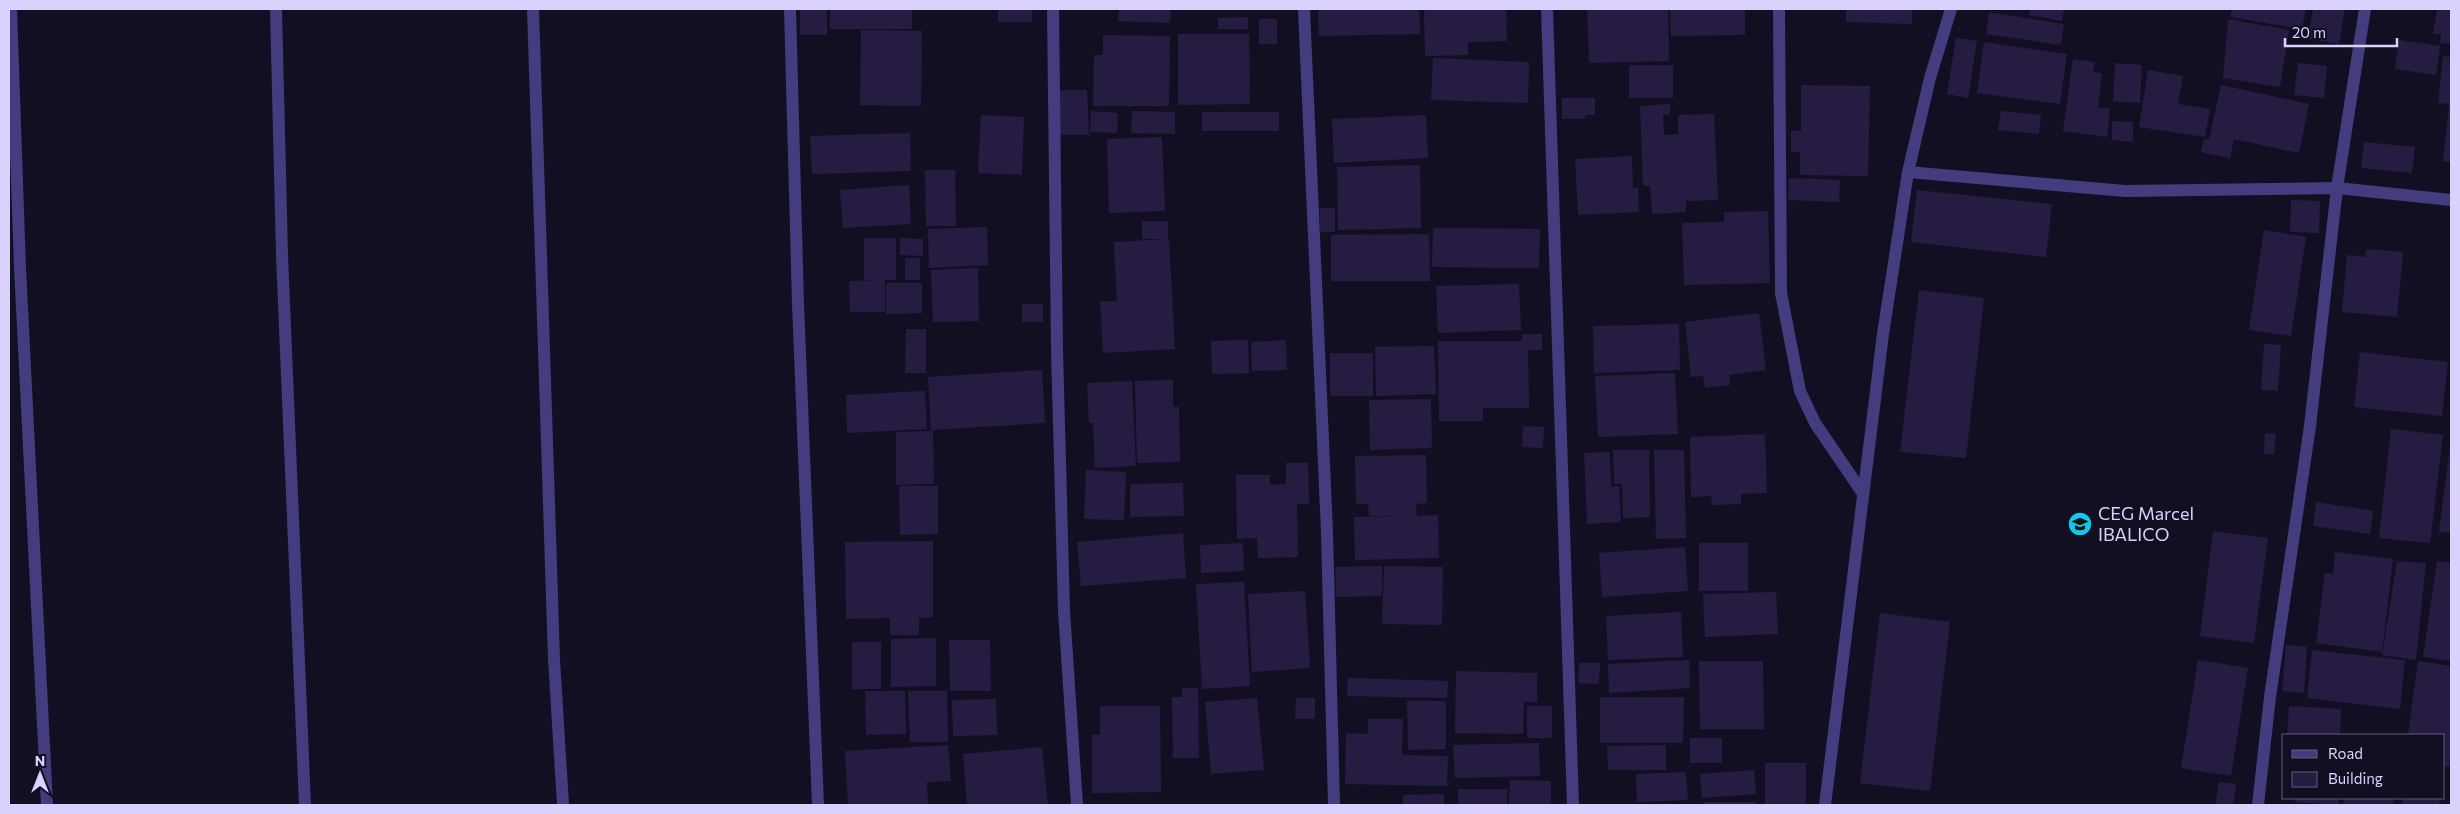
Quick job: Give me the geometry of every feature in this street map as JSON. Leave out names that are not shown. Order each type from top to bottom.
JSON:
[{"type":"street","points":[[11,9],[20,268],[47,805]]},
{"type":"street","points":[[276,9],[284,314],[305,805]]},
{"type":"street","points":[[534,9],[554,649],[563,805]]},
{"type":"street","points":[[790,9],[798,304],[818,805]]},
{"type":"street","points":[[1053,9],[1057,350],[1064,610],[1077,805]]},
{"type":"street","points":[[1304,9],[1327,532],[1334,805]]},
{"type":"street","points":[[1547,9],[1573,805]]},
{"type":"street","points":[[1779,9],[1781,293],[1800,391],[1815,423],[1862,492]]},
{"type":"street","points":[[1825,805],[1841,684],[1862,492],[1883,334],[1908,172],[1930,78],[1951,9]]},
{"type":"street","points":[[2258,805],[2270,698],[2310,426],[2337,188],[2365,9]]},
{"type":"street","points":[[1908,172],[2125,191],[2337,188],[2451,200]]},
{"type":"building","points":[[800,9],[827,9],[827,35],[800,35]]},
{"type":"building","points":[[830,9],[912,9],[912,29],[830,29]]},
{"type":"building","points":[[998,9],[1032,9],[1032,22],[998,22]]},
{"type":"building","points":[[1119,9],[1171,9],[1170,23],[1118,21]]},
{"type":"building","points":[[1318,9],[1419,9],[1420,34],[1319,36]]},
{"type":"building","points":[[1424,9],[1506,9],[1507,41],[1468,42],[1468,55],[1425,56]]},
{"type":"building","points":[[1587,9],[1668,9],[1669,61],[1589,63]]},
{"type":"building","points":[[1670,9],[1745,9],[1745,35],[1671,36]]},
{"type":"building","points":[[1846,9],[1912,9],[1912,24],[1846,22]]},
{"type":"building","points":[[2031,9],[2064,9],[2062,21],[2029,15]]},
{"type":"building","points":[[2232,9],[2306,9],[2302,29],[2230,17]]},
{"type":"building","points":[[2313,9],[2345,9],[2339,44],[2308,39]]},
{"type":"building","points":[[2437,9],[2451,9],[2451,44],[2440,43],[2441,34],[2433,34]]},
{"type":"building","points":[[1989,12],[2064,24],[2061,45],[1986,34]]},
{"type":"building","points":[[1248,17],[1248,29],[1218,29],[1218,18]]},
{"type":"building","points":[[1259,19],[1277,19],[1277,44],[1259,44]]},
{"type":"building","points":[[2228,19],[2289,30],[2280,87],[2223,78]]},
{"type":"building","points":[[861,30],[922,31],[921,106],[860,105]]},
{"type":"building","points":[[1178,34],[1249,34],[1250,104],[1178,105]]},
{"type":"building","points":[[1103,35],[1170,36],[1169,106],[1093,106],[1094,55],[1103,55]]},
{"type":"building","points":[[1956,38],[1977,41],[1968,98],[1947,94]]},
{"type":"building","points":[[2399,40],[2440,46],[2436,75],[2395,69]]},
{"type":"building","points":[[1984,42],[2067,54],[2060,104],[1977,93]]},
{"type":"building","points":[[2443,56],[2451,57],[2451,162],[2443,161],[2449,104],[2438,103]]},
{"type":"building","points":[[1433,58],[1529,62],[1528,103],[1431,100]]},
{"type":"building","points":[[2073,59],[2095,62],[2093,72],[2102,73],[2098,107],[2110,109],[2107,137],[2063,131]]},
{"type":"building","points":[[2115,63],[2142,65],[2140,103],[2113,101]]},
{"type":"building","points":[[2298,63],[2327,66],[2324,98],[2294,95]]},
{"type":"building","points":[[1629,65],[1673,65],[1673,98],[1629,98]]},
{"type":"building","points":[[2148,70],[2183,76],[2178,104],[2210,109],[2205,137],[2139,127]]},
{"type":"building","points":[[1801,85],[1870,86],[1868,176],[1800,175],[1800,152],[1791,152],[1791,131],[1801,131]]},
{"type":"building","points":[[2221,85],[2309,104],[2299,153],[2234,139],[2230,158],[2201,152],[2204,139],[2209,140]]},
{"type":"building","points":[[1060,90],[1087,90],[1089,135],[1060,135]]},
{"type":"building","points":[[1562,98],[1595,98],[1595,115],[1585,115],[1585,119],[1562,119]]},
{"type":"building","points":[[1670,104],[1670,114],[1663,115],[1664,135],[1678,134],[1678,115],[1714,114],[1718,200],[1686,201],[1686,212],[1652,214],[1650,186],[1643,186],[1640,106]]},
{"type":"building","points":[[1091,111],[1118,113],[1117,133],[1090,132]]},
{"type":"building","points":[[1132,111],[1175,112],[1175,134],[1131,133]]},
{"type":"building","points":[[2001,111],[2041,115],[2039,134],[1998,130]]},
{"type":"building","points":[[1202,112],[1279,112],[1279,131],[1202,131]]},
{"type":"building","points":[[981,115],[1024,117],[1022,175],[978,173]]},
{"type":"building","points":[[1426,115],[1428,158],[1334,163],[1332,119]]},
{"type":"building","points":[[2112,121],[2133,122],[2133,142],[2112,140]]},
{"type":"building","points":[[910,133],[911,171],[812,174],[810,136]]},
{"type":"building","points":[[1162,137],[1165,211],[1109,213],[1107,139]]},
{"type":"building","points":[[2364,142],[2415,147],[2412,173],[2361,168]]},
{"type":"building","points":[[1632,156],[1633,188],[1638,187],[1639,212],[1578,215],[1575,159]]},
{"type":"building","points":[[1420,165],[1421,228],[1338,230],[1337,167]]},
{"type":"building","points":[[925,170],[955,170],[956,226],[926,226]]},
{"type":"building","points":[[1789,178],[1840,180],[1839,202],[1788,200]]},
{"type":"building","points":[[909,185],[911,224],[843,228],[840,190]]},
{"type":"building","points":[[1917,190],[2052,204],[2046,257],[1911,242]]},
{"type":"building","points":[[2291,200],[2320,201],[2319,233],[2290,232]]},
{"type":"building","points":[[1320,208],[1335,208],[1335,232],[1320,232]]},
{"type":"building","points":[[1768,211],[1770,283],[1684,285],[1682,223],[1724,222],[1724,212]]},
{"type":"building","points":[[1142,221],[1168,221],[1168,239],[1142,239]]},
{"type":"building","points":[[987,227],[988,265],[929,268],[928,229]]},
{"type":"building","points":[[1433,228],[1540,229],[1539,268],[1432,267]]},
{"type":"building","points":[[2264,230],[2306,237],[2291,336],[2249,330]]},
{"type":"building","points":[[1429,234],[1430,281],[1331,281],[1331,235]]},
{"type":"building","points":[[864,238],[896,238],[896,280],[885,280],[885,312],[850,312],[849,281],[883,280],[864,280]]},
{"type":"building","points":[[900,238],[923,239],[923,256],[900,255]]},
{"type":"building","points":[[1169,239],[1175,349],[1103,353],[1100,301],[1117,301],[1114,242]]},
{"type":"building","points":[[2366,249],[2403,252],[2397,317],[2342,312],[2347,255],[2365,257]]},
{"type":"building","points":[[905,258],[920,258],[920,280],[905,280]]},
{"type":"building","points":[[978,268],[979,321],[933,322],[931,270]]},
{"type":"building","points":[[886,283],[922,283],[922,313],[886,314]]},
{"type":"building","points":[[1519,284],[1521,330],[1438,333],[1436,286]]},
{"type":"building","points":[[1919,290],[1984,298],[1966,458],[1900,452]]},
{"type":"building","points":[[1022,304],[1043,304],[1043,322],[1022,322]]},
{"type":"building","points":[[1759,313],[1766,370],[1729,375],[1730,385],[1705,388],[1703,376],[1691,377],[1685,322]]},
{"type":"building","points":[[1679,324],[1680,370],[1594,373],[1593,326]]},
{"type":"building","points":[[906,329],[926,329],[926,373],[905,373]]},
{"type":"building","points":[[1522,334],[1542,334],[1542,350],[1528,350],[1529,408],[1483,408],[1483,421],[1439,421],[1438,341],[1522,341]]},
{"type":"building","points":[[1248,340],[1249,373],[1212,374],[1211,341]]},
{"type":"building","points":[[1286,340],[1287,370],[1252,371],[1251,342]]},
{"type":"building","points":[[2264,344],[2281,345],[2278,391],[2261,390]]},
{"type":"building","points":[[1434,346],[1436,394],[1376,396],[1375,347]]},
{"type":"building","points":[[2360,352],[2448,362],[2442,416],[2354,407]]},
{"type":"building","points":[[1330,353],[1373,353],[1373,396],[1330,396]]},
{"type":"building","points":[[1042,370],[1045,423],[931,430],[928,377]]},
{"type":"building","points":[[1675,373],[1678,434],[1598,437],[1595,376]]},
{"type":"building","points":[[1173,380],[1173,407],[1179,407],[1180,462],[1137,463],[1135,381]]},
{"type":"building","points":[[1132,381],[1136,466],[1095,468],[1093,423],[1089,423],[1087,383]]},
{"type":"building","points":[[925,391],[927,429],[847,433],[846,395]]},
{"type":"building","points":[[1431,399],[1432,448],[1370,450],[1369,400]]},
{"type":"building","points":[[1523,426],[1544,427],[1543,448],[1522,447]]},
{"type":"building","points":[[2391,429],[2443,435],[2430,543],[2379,538]]},
{"type":"building","points":[[933,431],[934,484],[896,485],[896,432]]},
{"type":"building","points":[[2265,433],[2276,434],[2274,455],[2264,454]]},
{"type":"building","points":[[1765,434],[1767,493],[1741,494],[1741,504],[1712,505],[1711,496],[1691,497],[1690,437]]},
{"type":"building","points":[[2451,446],[2451,533],[2439,532]]},
{"type":"building","points":[[1613,450],[1649,450],[1650,517],[1623,518],[1622,484],[1614,484]]},
{"type":"building","points":[[1654,450],[1684,450],[1686,538],[1656,539]]},
{"type":"building","points":[[1610,452],[1611,487],[1619,486],[1621,522],[1587,524],[1584,453]]},
{"type":"building","points":[[1426,455],[1427,503],[1416,504],[1417,516],[1438,515],[1439,558],[1355,560],[1354,517],[1415,516],[1369,516],[1368,504],[1356,504],[1355,456]]},
{"type":"building","points":[[1286,463],[1308,463],[1309,504],[1297,504],[1298,557],[1258,558],[1257,538],[1237,539],[1236,475],[1270,475],[1270,485],[1286,484]]},
{"type":"building","points":[[1086,470],[1126,472],[1124,520],[1084,519]]},
{"type":"building","points":[[1183,483],[1184,516],[1130,517],[1130,484]]},
{"type":"building","points":[[899,486],[938,486],[938,534],[900,535]]},
{"type":"building","points":[[2316,502],[2373,511],[2370,534],[2313,526]]},
{"type":"building","points":[[2213,531],[2268,538],[2254,643],[2200,636]]},
{"type":"building","points":[[1183,533],[1186,578],[1081,586],[1077,542]]},
{"type":"building","points":[[933,541],[933,617],[919,618],[919,635],[890,635],[890,618],[846,619],[845,542]]},
{"type":"building","points":[[1243,543],[1244,571],[1201,573],[1200,545]]},
{"type":"building","points":[[1699,543],[1748,543],[1748,591],[1699,591]]},
{"type":"building","points":[[1685,547],[1688,591],[1602,597],[1599,553]]},
{"type":"building","points":[[2335,552],[2393,559],[2382,652],[2316,643],[2325,573],[2333,574]]},
{"type":"building","points":[[2397,561],[2426,563],[2416,660],[2382,655]]},
{"type":"building","points":[[2437,561],[2451,563],[2451,661],[2423,657]]},
{"type":"building","points":[[1382,566],[1382,596],[1336,597],[1335,567]]},
{"type":"building","points":[[1384,566],[1443,567],[1442,625],[1382,624]]},
{"type":"building","points":[[1244,582],[1250,686],[1202,689],[1196,584]]},
{"type":"building","points":[[1305,591],[1310,668],[1252,672],[1248,594]]},
{"type":"building","points":[[1776,592],[1778,634],[1705,637],[1703,594]]},
{"type":"building","points":[[1681,612],[1683,657],[1608,660],[1606,616]]},
{"type":"building","points":[[1880,613],[1950,622],[1930,791],[1860,783]]},
{"type":"building","points":[[936,638],[936,686],[891,687],[891,639]]},
{"type":"building","points":[[949,640],[990,640],[991,691],[950,691]]},
{"type":"building","points":[[852,642],[881,642],[881,689],[852,689]]},
{"type":"building","points":[[2286,645],[2307,647],[2304,693],[2282,691]]},
{"type":"building","points":[[2312,650],[2405,660],[2400,709],[2307,698]]},
{"type":"building","points":[[1689,660],[1690,688],[1609,693],[1608,664]]},
{"type":"building","points":[[2198,660],[2248,668],[2231,776],[2181,768]]},
{"type":"building","points":[[1699,661],[1763,661],[1764,729],[1700,729]]},
{"type":"building","points":[[2418,661],[2451,666],[2451,767],[2445,766],[2445,734],[2408,734]]},
{"type":"building","points":[[1579,663],[1600,663],[1599,684],[1578,683]]},
{"type":"building","points":[[1456,671],[1537,673],[1537,702],[1524,702],[1523,734],[1455,733]]},
{"type":"building","points":[[1348,678],[1448,681],[1447,698],[1347,696]]},
{"type":"building","points":[[1182,688],[1198,688],[1199,758],[1173,758],[1172,697],[1182,697]]},
{"type":"building","points":[[865,691],[905,691],[906,734],[866,735]]},
{"type":"building","points":[[908,691],[947,691],[948,742],[910,742]]},
{"type":"building","points":[[1600,697],[1684,697],[1683,743],[1600,743]]},
{"type":"building","points":[[1257,698],[1264,770],[1211,774],[1205,702]]},
{"type":"building","points":[[1296,698],[1315,698],[1315,719],[1295,719]]},
{"type":"building","points":[[996,699],[997,735],[953,736],[952,700]]},
{"type":"building","points":[[1407,701],[1446,701],[1446,749],[1408,750]]},
{"type":"building","points":[[1100,706],[1160,706],[1161,792],[1092,793],[1092,735],[1100,735]]},
{"type":"building","points":[[1527,706],[1552,706],[1552,738],[1527,738]]},
{"type":"building","points":[[2289,706],[2341,709],[2340,734],[2287,734]]},
{"type":"building","points":[[1368,719],[1403,719],[1402,755],[1448,756],[1447,786],[1345,784],[1346,733],[1368,734]]},
{"type":"building","points":[[1690,738],[1722,738],[1722,763],[1690,763]]},
{"type":"building","points":[[1539,743],[1540,776],[1455,778],[1453,745]]},
{"type":"building","points":[[948,745],[951,781],[927,782],[928,805],[848,805],[845,751]]},
{"type":"building","points":[[1666,745],[1666,770],[1608,770],[1607,746]]},
{"type":"building","points":[[1042,747],[1048,805],[967,805],[963,754]]},
{"type":"building","points":[[1765,763],[1806,763],[1806,805],[1765,805]]},
{"type":"building","points":[[1754,770],[1756,794],[1702,798],[1700,774]]},
{"type":"building","points":[[1686,772],[1688,800],[1637,802],[1636,774]]},
{"type":"building","points":[[1510,780],[1551,781],[1551,805],[1509,805]]},
{"type":"building","points":[[2219,782],[2236,784],[2233,805],[2215,805]]},
{"type":"building","points":[[1458,789],[1507,789],[1507,805],[1458,805]]},
{"type":"building","points":[[1444,794],[1444,805],[1403,805],[1403,795]]},
{"type":"building","points":[[2295,799],[2339,799],[2338,805],[2295,802]]},
{"type":"building","points":[[2344,799],[2394,799],[2393,805],[2343,805]]},
{"type":"building","points":[[2403,799],[2440,799],[2439,805],[2402,805]]},
{"type":"building","points":[[1703,802],[1756,802],[1756,805],[1703,805]]},
{"type":"place","name":"CEG Marcel IBALICO","points":[[2080,524]]}]
